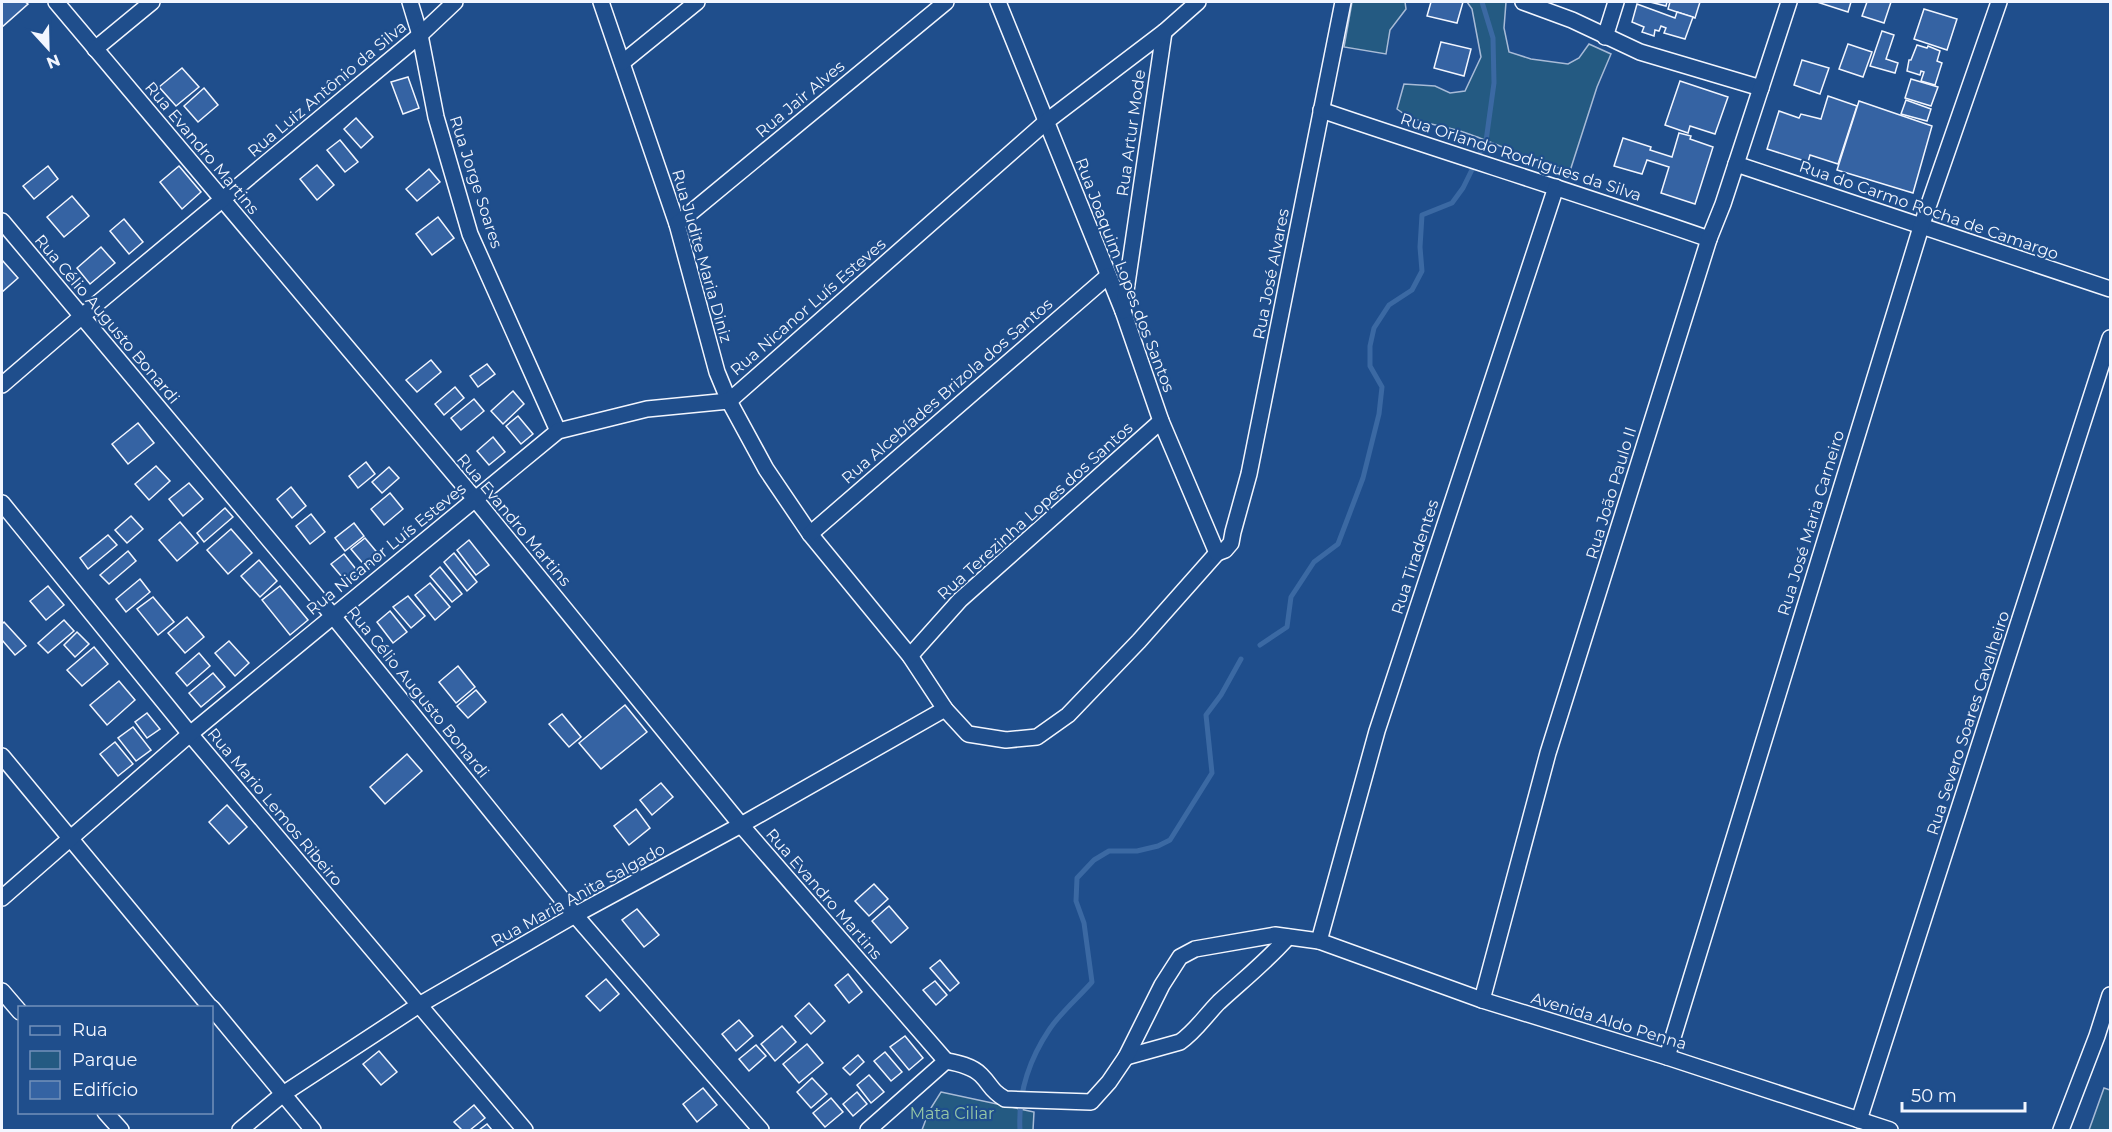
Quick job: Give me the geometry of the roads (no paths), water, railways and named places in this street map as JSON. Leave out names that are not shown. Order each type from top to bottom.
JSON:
[{"type":"street","name":"Rua Evandro Martins","points":[[56,2],[475,499],[741,825],[945,1060]]},
{"type":"street","points":[[95,49],[152,2]]},
{"type":"street","name":"Rua Jorge Soares","points":[[410,2],[420,35],[436,117],[470,234],[558,431]]},
{"type":"street","name":"Rua Luiz Antônio da Silva","points":[[2,386],[81,317],[420,35],[454,2]]},
{"type":"street","name":"Rua Judite Maria Diniz","points":[[601,2],[677,224],[717,372],[729,401],[766,469],[810,534],[910,656],[945,709],[968,734],[1006,740],[1037,737],[1068,715],[1221,552]]},
{"type":"street","points":[[623,62],[697,2]]},
{"type":"street","name":"Rua Jair Alves","points":[[677,224],[946,2]]},
{"type":"street","name":"Rua Joaquim Lopes dos Santos","points":[[998,2],[1123,311],[1161,421],[1221,552]]},
{"type":"street","name":"Rua Nicanor Luís Esteves","points":[[2,898],[190,734],[558,431],[647,409],[729,401],[1047,120],[1164,32],[1197,2]]},
{"type":"street","name":"Rua José Alvares","points":[[1221,552],[1231,543],[1249,474],[1343,2]]},
{"type":"street","points":[[1523,2],[1572,20],[1640,52],[1761,88]]},
{"type":"street","points":[[1605,37],[1616,2]]},
{"type":"street","name":"Rua João Paulo II","points":[[1482,1000],[1548,753],[1709,239],[1736,165],[1789,2]]},
{"type":"street","name":"Rua José Maria Carneiro","points":[[1667,1057],[1921,227],[1999,2]]},
{"type":"street","name":"Rua Artur Mode","points":[[1123,311],[1164,32]]},
{"type":"street","name":"Rua Orlando Rodrigues da Silva","points":[[1322,110],[1709,239]]},
{"type":"street","name":"Rua do Carmo Rocha de Camargo","points":[[1736,165],[2110,289]]},
{"type":"street","name":"Rua Tiradentes","points":[[1319,941],[1377,731],[1556,187]]},
{"type":"street","name":"Rua Célio Augusto Bonardi","points":[[2,221],[333,616],[575,915],[761,1131]]},
{"type":"street","name":"Rua Alcebíades Brizola dos Santos","points":[[810,534],[1108,276]]},
{"type":"street","name":"Rua Severo Soares Cavalheiro","points":[[1859,1120],[2110,338]]},
{"type":"street","name":"Rua Terezinha Lopes dos Santos","points":[[910,656],[960,600],[1161,421]]},
{"type":"street","name":"Rua Mario Lemos Ribeiro","points":[[2,503],[190,734],[525,1131]]},
{"type":"street","name":"Rua Maria Anita Salgado","points":[[240,1131],[283,1094],[419,1005],[575,915],[741,825],[945,709]]},
{"type":"street","points":[[2,756],[209,1006]]},
{"type":"street","name":"Avenida Aldo Penna","points":[[945,1060],[963,1064],[980,1074],[993,1092],[1005,1100],[1091,1102],[1109,1082],[1126,1057],[1162,985],[1180,957],[1195,949],[1275,935],[1319,941],[1482,1000],[1667,1057],[1890,1131]]},
{"type":"street","points":[[1126,1057],[1179,1042],[1187,1037],[1211,1010],[1274,953],[1288,937]]},
{"type":"street","points":[[2,991],[18,1010]]},
{"type":"street","points":[[2061,1131],[2104,1038],[2110,994]]},
{"type":"street","points":[[213,1010],[313,1131]]},
{"type":"street","points":[[868,1131],[945,1060]]},
{"type":"street","points":[[106,1114],[121,1131]]},
{"type":"waterway","points":[[1260,645],[1287,627],[1291,597],[1314,562],[1338,544],[1363,478],[1379,414],[1382,387],[1370,366],[1370,346],[1374,328],[1389,305],[1412,290],[1422,271],[1420,247],[1422,215],[1452,203],[1463,188],[1486,141],[1494,83],[1493,38],[1482,2]]},
{"type":"waterway","points":[[1020,1130],[1023,1091],[1036,1053],[1053,1024],[1092,982],[1084,923],[1076,901],[1077,878],[1094,860],[1109,851],[1137,851],[1158,846],[1170,840],[1212,773],[1206,715],[1221,695],[1241,659]]},
{"type":"park label","name":"Mata Ciliar","points":[[952,1113]]}]
